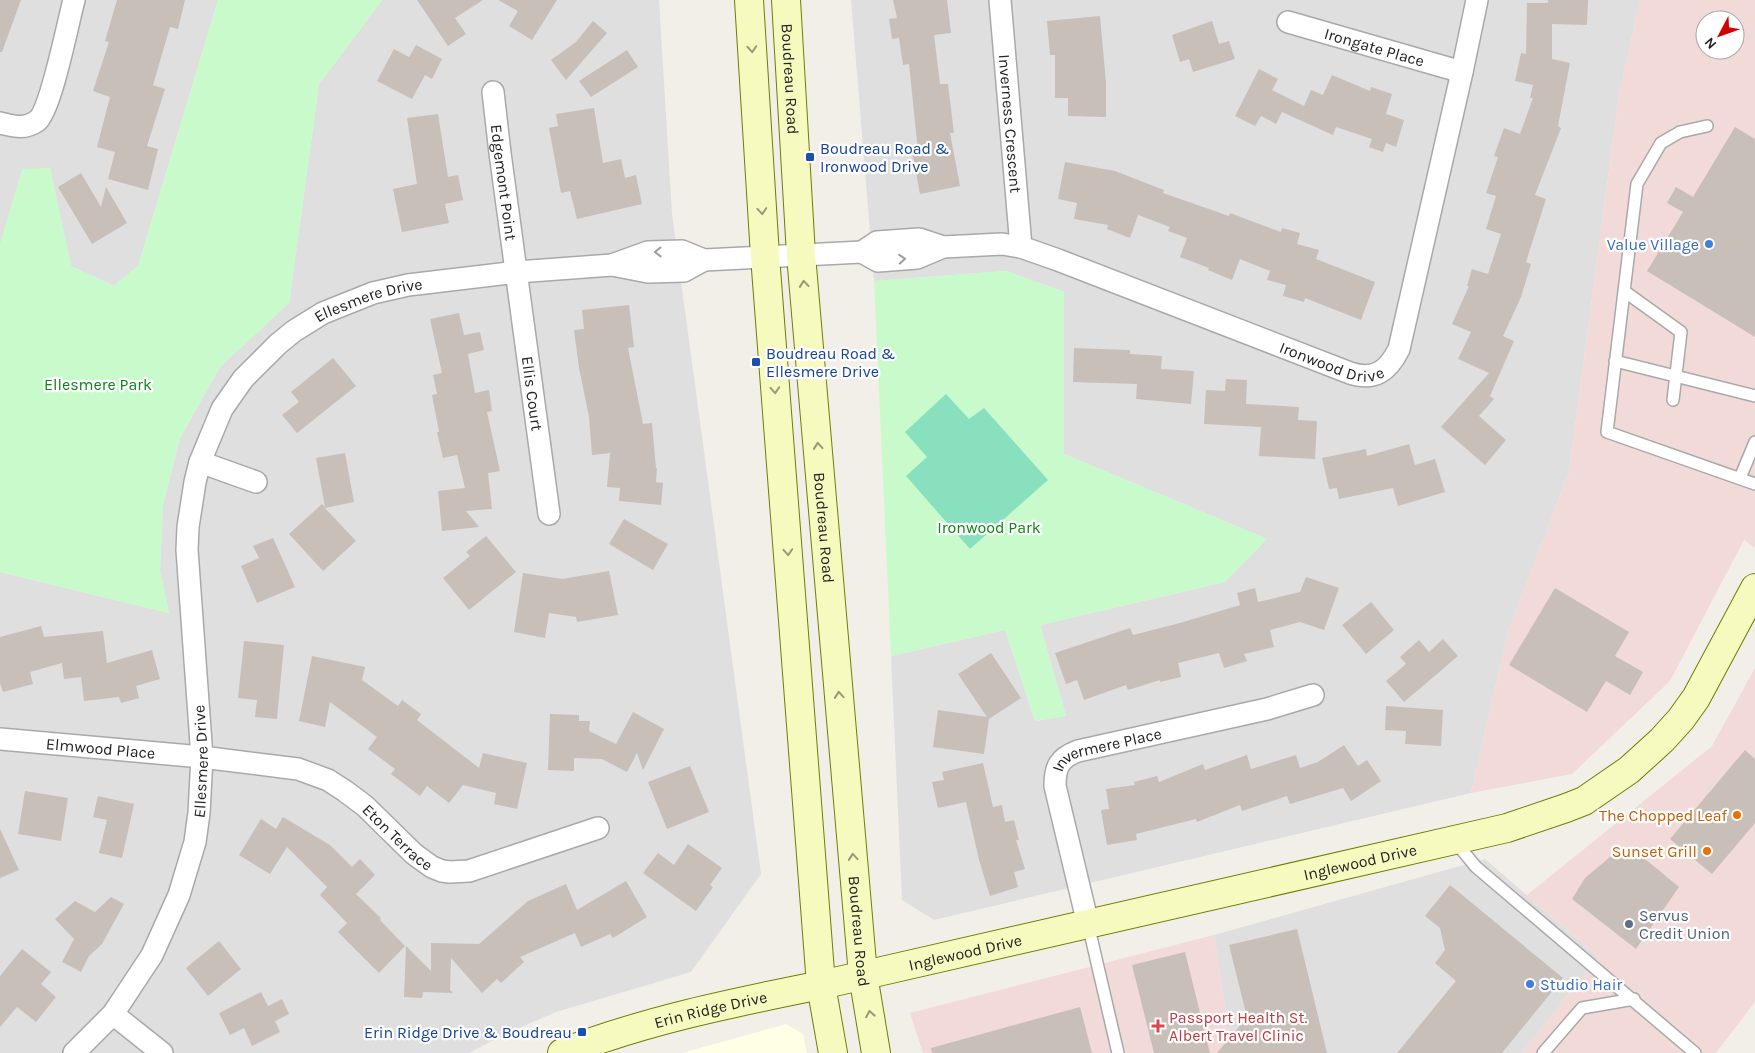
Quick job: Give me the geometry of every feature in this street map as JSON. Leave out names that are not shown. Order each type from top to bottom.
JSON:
[{"type":"main road","points":[[749,0],[765,256],[821,985],[833,1053]]},
{"type":"main road","name":"Boudreau Road","points":[[786,0],[801,255],[863,975],[876,1053]]},
{"type":"main road","name":"Inglewood Drive","points":[[863,975],[1507,828],[1584,801],[1630,770],[1681,719],[1696,698],[1755,588]]},
{"type":"main road","name":"Erin Ridge Drive","points":[[562,1053],[598,1039],[656,1021],[729,1003],[863,975]]},
{"type":"street","points":[[0,123],[18,128],[37,121],[42,116],[49,99],[74,0]]},
{"type":"street","name":"Inverness Crescent","points":[[1000,0],[1021,247]]},
{"type":"street","name":"Ironwood Drive","points":[[765,256],[862,252],[878,261],[917,258],[943,247],[1012,244],[1360,377],[1380,373],[1388,368],[1400,349],[1477,0]]},
{"type":"street","name":"Irongate Place","points":[[1288,22],[1462,72]]},
{"type":"street","name":"Edgemont Point","points":[[493,92],[517,272]]},
{"type":"street","name":"Ellesmere Drive","points":[[74,1053],[113,1014],[152,955],[189,868],[199,813],[202,757],[187,550],[190,504],[200,462],[213,428],[231,395],[261,359],[309,321],[355,299],[392,288],[517,272],[612,265],[648,272],[684,271],[704,260],[765,256]]},
{"type":"street","name":"Ellis Court","points":[[517,272],[550,514]]},
{"type":"street","points":[[200,462],[256,482]]},
{"type":"street","name":"Invermere Place","points":[[1088,924],[1055,786],[1057,768],[1064,757],[1078,751],[1267,709],[1313,695]]},
{"type":"street","name":"Elmwood Place","points":[[0,739],[202,757]]},
{"type":"street","name":"Eton Terrace","points":[[202,757],[280,766],[312,773],[328,780],[345,790],[365,806],[414,854],[432,867],[442,871],[460,873],[470,871],[598,828]]},
{"type":"street","points":[[113,1014],[162,1053]]},
{"type":"lane","points":[[1707,126],[1680,132],[1661,143],[1637,184],[1607,432],[1755,484]]},
{"type":"lane","points":[[1624,291],[1681,332],[1674,400]]},
{"type":"lane","points":[[1615,361],[1755,396]]},
{"type":"lane","points":[[1740,478],[1755,442]]},
{"type":"lane","points":[[1458,839],[1462,850],[1476,867],[1634,999],[1695,1053]]},
{"type":"lane","points":[[1088,924],[1118,1053]]},
{"type":"lane","points":[[1543,1053],[1582,1008],[1634,999]]},
{"type":"shaded area","points":[[0,0],[218,0],[138,266],[114,286],[71,266],[50,168],[0,244]]},
{"type":"shaded area","points":[[382,0],[659,0],[672,214],[761,874],[691,972],[556,1012],[501,1036],[469,1053],[0,1053],[0,572],[169,613],[160,571],[163,505],[180,438],[220,367],[289,303],[319,84]]},
{"type":"shaded area","points":[[851,0],[1640,0],[1619,95],[1569,472],[1508,632],[1471,793],[934,920],[902,900],[891,656],[1005,630],[1035,721],[1066,716],[1040,625],[1225,582],[1267,539],[1064,454],[1064,292],[1006,271],[874,281]]},
{"type":"shaded area","points":[[1640,0],[1755,0],[1755,548],[1744,540],[1670,681],[1572,774],[1471,793],[1508,632],[1569,472],[1619,95]]},
{"type":"shaded area","points":[[1755,668],[1755,1002],[1716,1053],[1522,1053],[1598,957],[1527,895],[1712,746]]},
{"type":"shaded area","points":[[1485,859],[1598,957],[1522,1053],[1232,1053],[1214,935]]},
{"type":"shaded area","points":[[1214,935],[1232,1053],[923,1053],[910,1013]]},
{"type":"shaded area","points":[[786,1024],[803,1034],[807,1053],[682,1053]]},
{"type":"green space","name":"Ellesmere Park","points":[[218,0],[382,0],[319,84],[289,303],[220,367],[180,438],[163,505],[160,571],[169,613],[0,572],[0,244],[22,169],[50,168],[71,266],[114,286],[138,266]]},
{"type":"green space","name":"Ironwood Park","points":[[1006,271],[1064,292],[1064,454],[1267,539],[1225,582],[1040,625],[1066,716],[1035,721],[1005,630],[891,656],[874,281]]},
{"type":"green space","points":[[946,394],[969,419],[984,408],[1048,480],[970,549],[906,476],[927,457],[905,432]]},
{"type":"building","points":[[0,0],[21,0],[2,52],[0,52]]},
{"type":"building","points":[[117,0],[185,0],[178,29],[170,27],[153,85],[165,89],[147,146],[158,149],[148,190],[108,179],[115,152],[97,147],[110,97],[93,91],[109,42],[105,41]]},
{"type":"building","points":[[417,0],[483,0],[455,18],[466,34],[448,46]]},
{"type":"building","points":[[498,0],[557,0],[532,40],[509,26],[518,11]]},
{"type":"building","points":[[893,0],[947,0],[951,33],[934,35],[940,84],[948,84],[954,133],[950,133],[960,186],[920,194],[912,152],[918,151],[909,64],[903,65],[899,38],[892,39],[889,19],[897,18]]},
{"type":"building","points":[[1548,0],[1588,0],[1587,25],[1552,24],[1552,59],[1570,63],[1558,126],[1561,128],[1535,195],[1546,199],[1526,262],[1531,264],[1521,297],[1503,336],[1514,341],[1490,396],[1494,399],[1479,416],[1506,440],[1485,465],[1441,427],[1489,373],[1458,359],[1471,332],[1452,324],[1469,286],[1467,286],[1472,269],[1488,274],[1501,234],[1486,229],[1496,196],[1486,193],[1498,157],[1494,156],[1504,128],[1520,134],[1533,98],[1530,98],[1533,85],[1515,81],[1521,53],[1526,54],[1527,3],[1548,3]]},
{"type":"building","points":[[1100,16],[1106,83],[1106,117],[1068,116],[1068,98],[1055,98],[1055,55],[1050,55],[1047,21]]},
{"type":"building","points":[[593,21],[607,33],[566,80],[551,60],[576,42]]},
{"type":"building","points":[[1212,21],[1219,44],[1229,41],[1235,59],[1193,72],[1189,59],[1180,62],[1172,35]]},
{"type":"building","points":[[416,45],[442,59],[432,79],[425,75],[412,99],[377,81],[394,49],[409,57]]},
{"type":"building","points":[[627,50],[638,67],[591,97],[579,81]]},
{"type":"building","points":[[1259,69],[1278,79],[1272,90],[1304,106],[1311,90],[1323,95],[1332,75],[1370,91],[1371,87],[1392,94],[1386,114],[1404,120],[1396,147],[1386,143],[1383,152],[1369,147],[1372,139],[1336,127],[1333,135],[1282,112],[1276,124],[1261,116],[1255,126],[1235,116]]},
{"type":"building","points":[[594,108],[603,163],[621,159],[625,178],[636,175],[642,204],[577,219],[570,191],[561,193],[549,128],[558,126],[556,114]]},
{"type":"building","points":[[438,114],[448,177],[458,175],[463,200],[445,204],[449,223],[402,232],[393,189],[417,184],[407,118]]},
{"type":"building","name":"Value Village","points":[[1735,127],[1755,139],[1755,337],[1647,271],[1683,212],[1667,203],[1676,187],[1693,197]]},
{"type":"building","points":[[1065,162],[1115,171],[1164,190],[1163,193],[1229,216],[1230,213],[1281,232],[1282,228],[1300,233],[1297,244],[1319,250],[1316,259],[1375,282],[1361,320],[1305,298],[1304,302],[1283,296],[1286,285],[1267,280],[1270,271],[1240,259],[1232,280],[1208,270],[1209,268],[1180,257],[1187,238],[1168,231],[1170,227],[1138,215],[1130,238],[1107,229],[1108,225],[1074,219],[1077,203],[1058,199]]},
{"type":"building","points":[[81,173],[101,207],[106,187],[127,223],[92,244],[58,187]]},
{"type":"building","points":[[629,305],[634,347],[628,348],[643,424],[652,423],[657,468],[656,482],[663,483],[661,505],[619,501],[620,488],[607,487],[610,453],[592,455],[589,417],[579,368],[574,330],[584,329],[582,310]]},
{"type":"building","points":[[459,313],[464,335],[480,332],[484,350],[468,354],[475,393],[489,390],[492,411],[487,412],[500,471],[488,473],[492,509],[466,511],[479,527],[442,531],[438,491],[465,488],[457,455],[443,458],[437,432],[439,432],[432,395],[437,394],[433,375],[442,373],[430,319]]},
{"type":"building","points":[[1074,348],[1130,350],[1130,354],[1162,356],[1161,369],[1194,371],[1191,404],[1136,399],[1137,384],[1073,382]]},
{"type":"building","points":[[333,358],[356,386],[297,433],[282,415],[299,402],[291,392]]},
{"type":"building","points":[[1226,379],[1247,380],[1246,404],[1299,407],[1298,420],[1317,421],[1315,459],[1259,456],[1261,427],[1204,424],[1206,390],[1225,391]]},
{"type":"building","points":[[1409,444],[1415,465],[1435,459],[1445,492],[1398,506],[1393,488],[1339,499],[1337,488],[1329,489],[1322,458],[1366,449],[1367,456]]},
{"type":"building","points":[[345,453],[354,502],[325,508],[356,541],[323,571],[289,534],[322,504],[325,507],[316,458]]},
{"type":"building","points":[[624,519],[668,544],[653,570],[609,544]]},
{"type":"building","points":[[486,536],[516,572],[469,610],[443,578],[470,556],[466,552]]},
{"type":"building","points":[[273,538],[295,587],[257,603],[241,566],[259,558],[253,546]]},
{"type":"building","points":[[609,571],[618,615],[577,622],[576,617],[549,613],[545,638],[514,632],[523,573],[562,579]]},
{"type":"building","points":[[1306,577],[1339,588],[1324,630],[1300,622],[1270,630],[1274,647],[1244,654],[1247,661],[1224,668],[1219,653],[1178,663],[1181,677],[1160,682],[1160,680],[1128,690],[1126,685],[1084,700],[1077,680],[1066,684],[1055,653],[1130,628],[1133,635],[1240,605],[1237,593],[1255,588],[1258,602],[1300,592]]},
{"type":"building","points":[[1555,588],[1629,632],[1615,656],[1643,672],[1630,695],[1606,681],[1587,712],[1509,665]]},
{"type":"building","points":[[1371,602],[1394,630],[1366,654],[1342,625]]},
{"type":"building","points":[[41,626],[44,637],[103,631],[107,663],[152,650],[160,679],[136,686],[139,698],[121,703],[119,697],[84,701],[81,677],[64,679],[62,663],[30,672],[33,684],[3,692],[0,683],[0,637]]},
{"type":"building","points":[[1443,639],[1458,656],[1404,702],[1386,681],[1406,664],[1400,657],[1419,640],[1429,652]]},
{"type":"building","points":[[244,641],[284,645],[277,719],[255,717],[257,700],[238,698]]},
{"type":"building","points":[[991,653],[1021,698],[989,719],[984,754],[933,747],[938,710],[987,717],[958,674]]},
{"type":"building","points":[[312,656],[365,667],[362,680],[398,706],[402,700],[421,714],[417,720],[479,768],[483,753],[527,763],[517,809],[494,804],[496,793],[463,785],[449,803],[427,786],[420,796],[391,774],[395,769],[368,749],[377,737],[330,702],[325,727],[299,721]]},
{"type":"building","points":[[1386,706],[1443,710],[1441,746],[1405,744],[1406,731],[1385,730]]},
{"type":"building","points":[[633,712],[664,729],[643,770],[637,753],[627,772],[602,759],[574,758],[574,771],[548,770],[550,714],[579,715],[579,721],[590,721],[589,731],[616,744]]},
{"type":"building","points":[[1344,745],[1358,766],[1367,760],[1381,781],[1351,801],[1343,788],[1290,804],[1287,796],[1242,811],[1240,805],[1197,822],[1196,819],[1136,834],[1137,840],[1107,845],[1101,810],[1109,809],[1106,789],[1135,785],[1134,782],[1157,776],[1159,782],[1203,764],[1205,770],[1247,755],[1251,769],[1296,755],[1300,768],[1318,762]]},
{"type":"building","points":[[1745,750],[1755,759],[1755,823],[1712,874],[1670,839]]},
{"type":"building","points":[[983,763],[993,807],[1002,805],[1005,822],[1014,820],[1019,840],[1016,840],[1025,869],[1014,872],[1018,887],[990,896],[979,860],[966,802],[938,808],[932,782],[944,780],[942,772]]},
{"type":"building","points":[[690,766],[709,812],[667,829],[648,782]]},
{"type":"building","points":[[25,791],[68,798],[61,841],[18,834]]},
{"type":"building","points":[[98,796],[134,804],[122,858],[99,853],[107,820],[93,817]]},
{"type":"building","points":[[283,817],[330,845],[352,867],[360,859],[375,875],[356,894],[381,918],[380,920],[405,946],[379,973],[338,932],[347,923],[320,895],[327,887],[287,847],[270,874],[239,855],[261,819],[276,829]]},
{"type":"building","points":[[0,829],[19,870],[0,878]]},
{"type":"building","points":[[688,844],[722,868],[710,885],[713,887],[696,911],[643,873],[658,853],[674,865]]},
{"type":"building","name":"Servus Credit Union","points":[[1633,849],[1679,887],[1636,949],[1572,899],[1585,878],[1610,857]]},
{"type":"building","points":[[626,881],[647,917],[613,938],[610,934],[581,947],[575,933],[520,957],[524,962],[501,983],[497,979],[482,993],[451,958],[450,990],[453,993],[423,992],[422,998],[404,997],[406,946],[431,971],[431,943],[479,944],[528,901],[566,884],[577,910]]},
{"type":"building","points":[[1450,885],[1563,978],[1502,1053],[1397,1053],[1456,981],[1435,963],[1445,950],[1440,928],[1425,916]]},
{"type":"building","points":[[111,897],[124,904],[102,944],[89,956],[81,972],[62,962],[74,939],[55,919],[75,901],[95,912]]},
{"type":"building","points":[[1297,929],[1327,1053],[1217,1053],[1247,1017],[1229,945]]},
{"type":"building","points":[[219,941],[241,969],[208,996],[186,968]]},
{"type":"building","points":[[22,949],[51,972],[41,984],[56,997],[36,1022],[17,1007],[0,1027],[0,976]]},
{"type":"building","points":[[1185,952],[1210,1053],[1154,1053],[1132,965]]},
{"type":"building","points":[[261,992],[268,1006],[282,999],[289,1014],[275,1021],[280,1032],[252,1046],[244,1028],[230,1035],[219,1013]]},
{"type":"building","points":[[1080,1007],[1092,1053],[932,1053],[931,1048]]},
{"type":"place","name":"Boudreau Road & Ironwood Drive","points":[[810,157]]},
{"type":"place","name":"Value Village","points":[[1709,244]]},
{"type":"place","name":"Boudreau Road & Ellesmere Drive","points":[[756,362]]},
{"type":"place","name":"The Chopped Leaf","points":[[1737,815]]},
{"type":"place","name":"Sunset Grill","points":[[1707,851]]},
{"type":"place","name":"Servus Credit Union","points":[[1629,924]]},
{"type":"place","name":"Studio Hair","points":[[1530,984]]},
{"type":"place","name":"Passport Health St. Albert Travel Clinic","points":[[1158,1026]]},
{"type":"place","name":"Erin Ridge Drive & Boudreau","points":[[582,1032]]}]
